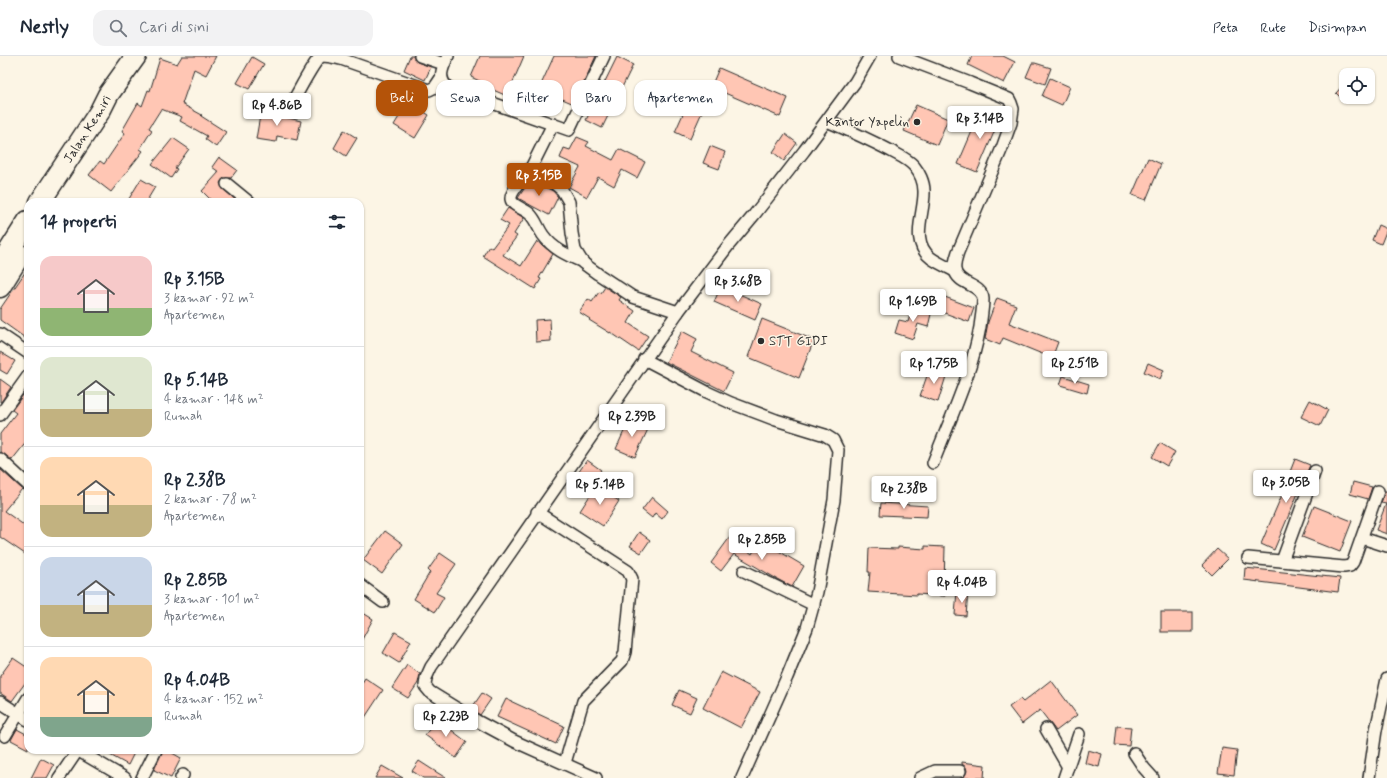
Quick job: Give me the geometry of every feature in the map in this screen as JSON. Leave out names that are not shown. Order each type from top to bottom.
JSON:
[{"type":"highway","name":"Jalan Kemiri","points":[[43,198],[100,111],[108,95],[136,56]]},
{"type":"highway","points":[[57,198],[117,107],[148,56]]},
{"type":"highway","points":[[0,265],[24,227]]},
{"type":"highway","points":[[0,287],[24,249]]},
{"type":"street","points":[[261,103],[283,105],[289,104],[294,99],[316,61],[322,56],[341,59],[429,90],[435,87],[441,78]]},
{"type":"street","points":[[420,56],[446,60],[441,72],[441,78],[447,87],[569,130],[604,56]]},
{"type":"street","points":[[596,778],[514,741],[477,721],[430,692],[425,686],[426,678],[431,667],[537,512],[678,312],[826,121],[855,82],[870,56]]},
{"type":"street","points":[[899,56],[1009,99],[1012,103],[1013,109],[1009,129],[1002,148],[958,252],[955,263],[955,271],[959,278],[978,290],[983,297],[983,305],[974,352],[933,463]]},
{"type":"street","points":[[826,121],[876,143],[899,155],[913,165],[921,177],[924,190],[919,225],[920,239],[924,250],[930,257],[955,271]]},
{"type":"street","points":[[553,124],[531,168],[512,193],[511,199],[514,204],[531,214],[542,233],[552,246],[559,251],[583,263],[633,297],[678,312]]},
{"type":"street","points":[[531,168],[549,179],[562,190],[569,202],[572,233],[576,250],[583,263]]},
{"type":"street","points":[[227,184],[244,198]]},
{"type":"street","points":[[0,334],[24,350]]},
{"type":"street","points":[[641,364],[731,403],[776,420],[825,435],[833,440],[838,450],[834,500],[814,605],[807,628],[793,663],[742,778]]},
{"type":"street","points":[[0,415],[24,382]]},
{"type":"street","points":[[0,459],[24,481]]},
{"type":"street","points":[[1282,561],[1315,471]]},
{"type":"street","points":[[1248,558],[1334,566],[1350,566],[1354,562],[1378,491]]},
{"type":"street","points":[[537,512],[628,571],[632,579],[625,652],[622,661],[583,701],[564,763]]},
{"type":"street","points":[[1362,538],[1387,546]]},
{"type":"street","points":[[744,571],[814,605]]},
{"type":"street","points":[[364,588],[383,602]]},
{"type":"street","points":[[1369,778],[1376,730],[1387,679]]},
{"type":"street","points":[[0,702],[24,718]]},
{"type":"street","points":[[6,736],[24,704]]},
{"type":"street","points":[[1046,729],[1065,773]]},
{"type":"street","points":[[1065,773],[1079,734]]},
{"type":"street","points":[[1134,753],[1153,778]]},
{"type":"street","points":[[59,778],[75,754]]},
{"type":"street","points":[[85,754],[125,778]]},
{"type":"street","points":[[142,778],[154,754]]},
{"type":"street","points":[[920,778],[935,771],[960,771]]},
{"type":"building","points":[[182,56],[216,56],[206,75],[194,69],[182,104],[202,115],[201,116],[226,132],[216,147],[205,139],[207,136],[180,121],[182,117],[161,109],[149,128],[152,130],[140,149],[143,151],[111,192],[89,175],[100,161],[104,164],[125,133],[122,131],[138,103],[142,106],[148,90],[150,91],[160,58],[177,64]]},
{"type":"building","points":[[410,56],[413,56],[417,62],[431,67],[425,80],[404,70]]},
{"type":"building","points":[[480,56],[524,56],[514,80],[503,80],[503,94],[495,91],[495,80],[477,80],[471,77]]},
{"type":"building","points":[[554,56],[596,56],[585,80],[571,80],[571,103],[563,99],[563,80],[543,80]]},
{"type":"building","points":[[972,56],[1003,56],[1015,62],[1004,83],[968,65]]},
{"type":"building","points":[[252,57],[264,64],[249,89],[237,83]]},
{"type":"building","points":[[617,57],[633,65],[626,80],[606,80]]},
{"type":"building","points":[[1032,63],[1051,68],[1045,84],[1026,77]]},
{"type":"building","points":[[719,68],[788,98],[780,117],[727,94],[727,80],[714,80]]},
{"type":"building","points":[[1050,78],[1070,87],[1062,105],[1042,96]]},
{"type":"building","points":[[916,105],[948,119],[937,145],[904,131]]},
{"type":"building","points":[[982,108],[1001,116],[977,172],[958,164]]},
{"type":"building","points":[[261,110],[281,112],[280,116],[301,121],[297,140],[277,136],[276,142],[256,139]]},
{"type":"building","points":[[429,115],[415,138],[394,125],[399,116]]},
{"type":"building","points":[[588,116],[608,116],[602,128],[586,120]]},
{"type":"building","points":[[682,116],[700,116],[690,139],[675,132]]},
{"type":"building","points":[[344,130],[357,138],[346,156],[334,148]]},
{"type":"building","points":[[785,134],[797,143],[784,161],[773,152]]},
{"type":"building","points":[[577,137],[589,142],[586,146],[613,160],[619,149],[645,162],[637,178],[622,170],[614,186],[598,177],[587,197],[569,187],[580,167],[560,158],[564,148],[570,150]]},
{"type":"building","points":[[173,138],[189,149],[175,168],[177,169],[171,178],[152,164]]},
{"type":"building","points":[[710,146],[725,152],[719,169],[703,163]]},
{"type":"building","points":[[219,157],[237,170],[231,178],[224,178],[220,183],[223,189],[233,198],[209,198],[202,191],[219,172],[212,167]]},
{"type":"building","points":[[1148,158],[1161,164],[1146,200],[1132,195]]},
{"type":"building","points":[[141,179],[155,187],[148,198],[129,198]]},
{"type":"building","points":[[530,180],[553,191],[558,197],[549,215],[518,198]]},
{"type":"building","points":[[508,208],[524,218],[514,234],[517,236],[503,255],[521,266],[537,241],[553,254],[539,278],[541,279],[535,289],[483,256],[489,246],[492,248],[509,225],[500,220]]},
{"type":"building","points":[[1378,225],[1387,229],[1381,244],[1372,240]]},
{"type":"building","points":[[24,274],[24,337],[0,320],[0,309]]},
{"type":"building","points":[[721,286],[762,304],[755,320],[714,302]]},
{"type":"building","points":[[605,287],[621,297],[619,300],[635,311],[628,323],[648,336],[638,351],[579,312],[588,299],[592,302],[599,292],[601,293]]},
{"type":"building","points":[[937,294],[974,308],[969,322],[931,308]]},
{"type":"building","points":[[997,298],[1016,305],[1009,323],[1058,342],[1052,358],[1003,338],[1000,345],[985,339],[988,322]]},
{"type":"building","points":[[912,308],[931,314],[928,327],[918,324],[913,339],[895,333],[899,320],[908,322]]},
{"type":"building","points":[[550,319],[551,341],[536,342],[535,320]]},
{"type":"building","points":[[762,319],[814,340],[799,378],[748,357]]},
{"type":"building","points":[[682,331],[697,339],[691,352],[733,373],[724,391],[666,362]]},
{"type":"building","points":[[0,352],[15,361],[7,374],[0,370]]},
{"type":"building","points":[[1148,363],[1164,370],[1160,379],[1144,372]]},
{"type":"building","points":[[930,367],[947,373],[938,402],[920,396]]},
{"type":"building","points":[[1063,376],[1089,384],[1087,393],[1060,385]]},
{"type":"building","points":[[0,379],[11,387],[1,402],[0,402]]},
{"type":"building","points":[[24,396],[24,445],[12,460],[0,452],[0,434],[16,413],[12,410]]},
{"type":"building","points":[[1310,400],[1328,410],[1320,426],[1301,417]]},
{"type":"building","points":[[630,418],[649,427],[635,457],[616,449]]},
{"type":"building","points":[[1160,443],[1175,452],[1167,466],[1152,457]]},
{"type":"building","points":[[1295,459],[1310,465],[1274,550],[1261,544],[1287,483],[1286,482]]},
{"type":"building","points":[[587,460],[601,470],[592,483],[578,473]]},
{"type":"building","points":[[0,469],[22,489],[4,511],[24,525],[24,553],[0,537]]},
{"type":"building","points":[[1353,482],[1372,487],[1368,499],[1350,494]]},
{"type":"building","points":[[596,486],[619,501],[603,526],[580,511]]},
{"type":"building","points":[[1385,491],[1387,491],[1387,534],[1376,530],[1386,504],[1381,503]]},
{"type":"building","points":[[652,497],[668,511],[662,519],[655,513],[652,518],[642,510]]},
{"type":"building","points":[[881,503],[928,506],[927,517],[880,515]]},
{"type":"building","points":[[1314,506],[1352,521],[1340,552],[1302,537]]},
{"type":"building","points":[[385,531],[403,544],[382,574],[364,561]]},
{"type":"building","points":[[639,532],[650,540],[641,553],[630,546]]},
{"type":"building","points":[[730,537],[752,554],[760,540],[804,566],[792,587],[734,554],[721,571],[711,563]]},
{"type":"building","points":[[925,546],[945,547],[945,596],[868,592],[870,572],[868,572],[869,548],[898,549],[898,547],[925,549]]},
{"type":"building","points":[[1217,549],[1228,559],[1212,575],[1202,565]]},
{"type":"building","points":[[440,553],[456,564],[436,593],[444,597],[435,612],[414,599],[430,572],[428,570]]},
{"type":"building","points":[[1245,568],[1340,578],[1338,592],[1244,580]]},
{"type":"building","points":[[957,591],[968,592],[966,616],[955,615]]},
{"type":"building","points":[[1161,612],[1193,612],[1193,632],[1161,632]]},
{"type":"building","points":[[364,614],[373,619],[364,636]]},
{"type":"building","points":[[395,632],[411,641],[399,663],[383,653]]},
{"type":"building","points":[[13,658],[24,665],[24,684],[12,701],[0,693],[0,676]]},
{"type":"building","points":[[407,665],[420,674],[418,683],[408,698],[392,688]]},
{"type":"building","points":[[721,672],[760,692],[741,728],[703,708]]},
{"type":"building","points":[[365,678],[383,690],[364,719]]},
{"type":"building","points":[[1051,680],[1077,715],[1056,731],[1040,710],[1022,724],[1009,707],[1020,699],[1023,702]]},
{"type":"building","points":[[679,690],[697,698],[690,713],[672,705]]},
{"type":"building","points":[[482,693],[491,699],[480,715],[471,709]]},
{"type":"building","points":[[506,699],[564,726],[556,744],[497,717]]},
{"type":"building","points":[[437,719],[467,742],[456,758],[425,735]]},
{"type":"building","points":[[1117,726],[1131,727],[1129,746],[1115,745]]},
{"type":"building","points":[[17,729],[24,733],[24,747],[11,740]]},
{"type":"building","points":[[1222,748],[1237,750],[1234,775],[1218,773]]},
{"type":"building","points":[[1088,750],[1102,754],[1099,767],[1085,763]]},
{"type":"building","points":[[108,754],[134,754],[128,765]]},
{"type":"building","points":[[161,754],[174,754],[181,758],[171,778],[154,770]]},
{"type":"building","points":[[41,758],[54,765],[47,778],[31,778]]},
{"type":"building","points":[[419,761],[446,778],[423,778],[412,771]]},
{"type":"building","points":[[962,762],[985,765],[984,778],[960,778],[964,777],[967,771]]},
{"type":"building","points":[[382,766],[403,778],[375,778]]},
{"type":"place","name":"Kantor Yapelin","points":[[917,122]]},
{"type":"place","name":"STT GIDI","points":[[761,341]]}]
